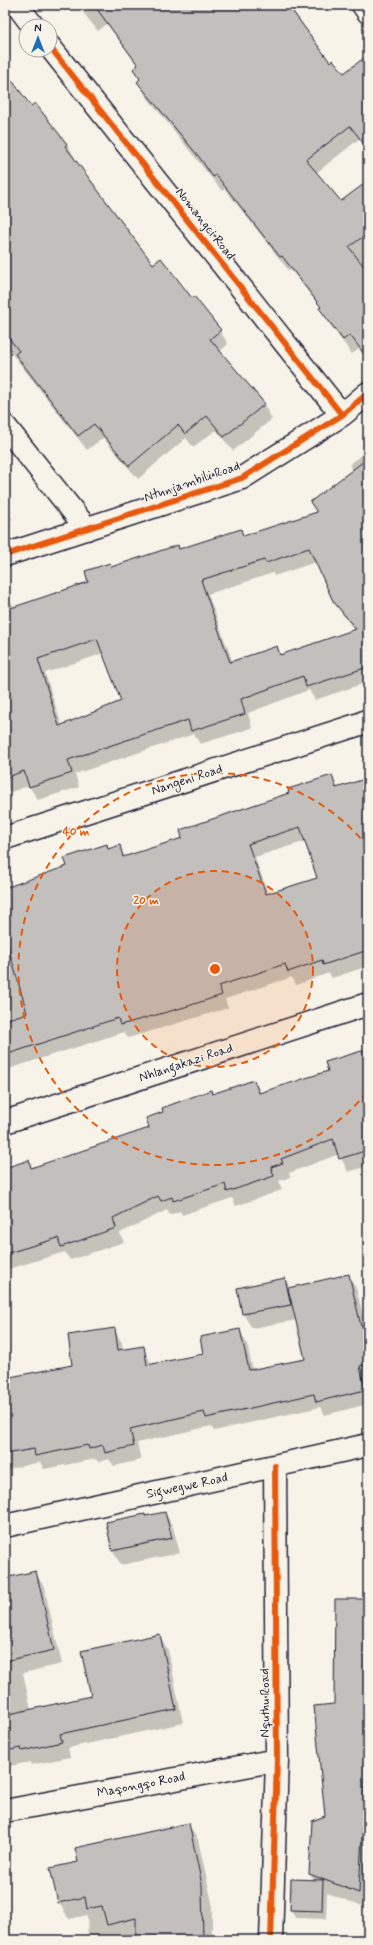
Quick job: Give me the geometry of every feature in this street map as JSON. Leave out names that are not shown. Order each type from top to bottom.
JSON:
[{"type":"street","points":[[17,5],[27,18]]},
{"type":"street","points":[[363,5],[368,12]]},
{"type":"street","name":"Nomangci Road","points":[[58,57],[342,415]]},
{"type":"street","name":"Ntunjambili Road","points":[[5,555],[87,530],[242,478],[342,415],[368,393]]},
{"type":"street","points":[[5,426],[87,530]]},
{"type":"street","name":"Nangeni Road","points":[[5,838],[360,724],[368,720]]},
{"type":"street","name":"Nhlangakazi Road","points":[[5,1122],[368,1004]]},
{"type":"street","name":"Sigwegwe Road","points":[[5,1526],[368,1445]]},
{"type":"street","name":"Nquthu Road","points":[[271,1940],[276,1760],[275,1466]]},
{"type":"street","name":"Maqongqo Road","points":[[5,1811],[276,1760]]},
{"type":"building","points":[[94,5],[288,5],[330,62],[333,60],[344,73],[368,55],[368,149],[350,126],[306,160],[341,201],[368,181],[368,233],[349,247],[368,272],[368,359],[350,335],[343,340],[319,308],[321,307],[282,256],[280,257],[216,175],[213,177],[199,157],[137,82],[140,79],[133,69],[138,65]]},
{"type":"building","points":[[5,71],[31,106],[35,103],[67,144],[65,146],[153,264],[161,258],[192,298],[194,296],[221,330],[210,339],[265,404],[224,437],[207,416],[185,434],[178,425],[129,466],[94,424],[78,436],[15,354],[19,351],[5,333]]},
{"type":"building","points":[[368,458],[368,667],[306,687],[303,676],[241,699],[245,714],[191,731],[188,720],[115,744],[68,760],[72,773],[29,787],[24,771],[5,778],[5,610],[88,582],[85,571],[110,563],[111,567],[178,545],[179,549],[241,529],[243,536],[317,512],[310,502]],"holes":[[[309,548],[333,601],[356,629],[280,655],[277,646],[230,662],[201,580],[264,560],[266,563]],[[97,639],[121,701],[59,726],[38,659]]]},
{"type":"building","points":[[332,775],[336,788],[368,778],[368,950],[323,965],[322,960],[288,972],[285,964],[219,986],[222,995],[120,1025],[118,1018],[5,1055],[5,1020],[27,1013],[5,936],[5,888],[67,866],[64,858],[107,844],[108,849],[120,845],[123,857],[182,838],[180,830],[289,793],[288,789]],"holes":[[[300,827],[317,878],[266,894],[248,844]]]},
{"type":"building","points":[[368,1049],[368,1150],[339,1159],[333,1139],[281,1159],[283,1163],[271,1167],[274,1176],[227,1192],[225,1184],[173,1201],[172,1197],[161,1201],[158,1196],[113,1218],[116,1228],[61,1247],[58,1238],[5,1254],[5,1168],[29,1160],[31,1168],[149,1128],[146,1118],[163,1112],[162,1108],[211,1090],[212,1094],[254,1080],[259,1093],[328,1071],[325,1062]]},
{"type":"building","points":[[349,1274],[361,1326],[364,1326],[368,1340],[368,1364],[360,1366],[365,1390],[316,1402],[314,1394],[206,1418],[204,1412],[130,1429],[134,1446],[105,1453],[103,1445],[89,1449],[88,1445],[35,1456],[34,1449],[5,1454],[5,1378],[72,1365],[68,1335],[115,1328],[118,1350],[144,1346],[147,1365],[203,1354],[200,1337],[240,1329],[249,1370],[305,1359],[288,1288]]},
{"type":"building","points":[[285,1278],[291,1305],[242,1314],[237,1288]]},
{"type":"building","points":[[165,1512],[172,1538],[112,1551],[106,1522],[145,1514],[145,1516]]},
{"type":"building","points":[[36,1571],[54,1650],[5,1661],[5,1578]]},
{"type":"building","points":[[335,1599],[368,1599],[368,1777],[365,1777],[359,1893],[309,1874],[312,1821],[325,1816],[314,1706],[334,1704]]},
{"type":"building","points":[[160,1634],[176,1709],[60,1734],[62,1742],[22,1751],[21,1748],[5,1751],[5,1715],[91,1696],[81,1651]]},
{"type":"building","points":[[189,1823],[202,1885],[203,1940],[136,1940],[136,1918],[107,1925],[102,1906],[87,1909],[85,1897],[58,1903],[50,1868],[78,1862],[75,1848]]},
{"type":"building","points":[[291,1879],[323,1880],[322,1911],[290,1910]]},
{"type":"cycle path","points":[[58,57],[342,415]]},
{"type":"cycle path","points":[[5,555],[242,478],[342,415],[368,393]]},
{"type":"cycle path","points":[[271,1940],[277,1760],[275,1466]]}]
